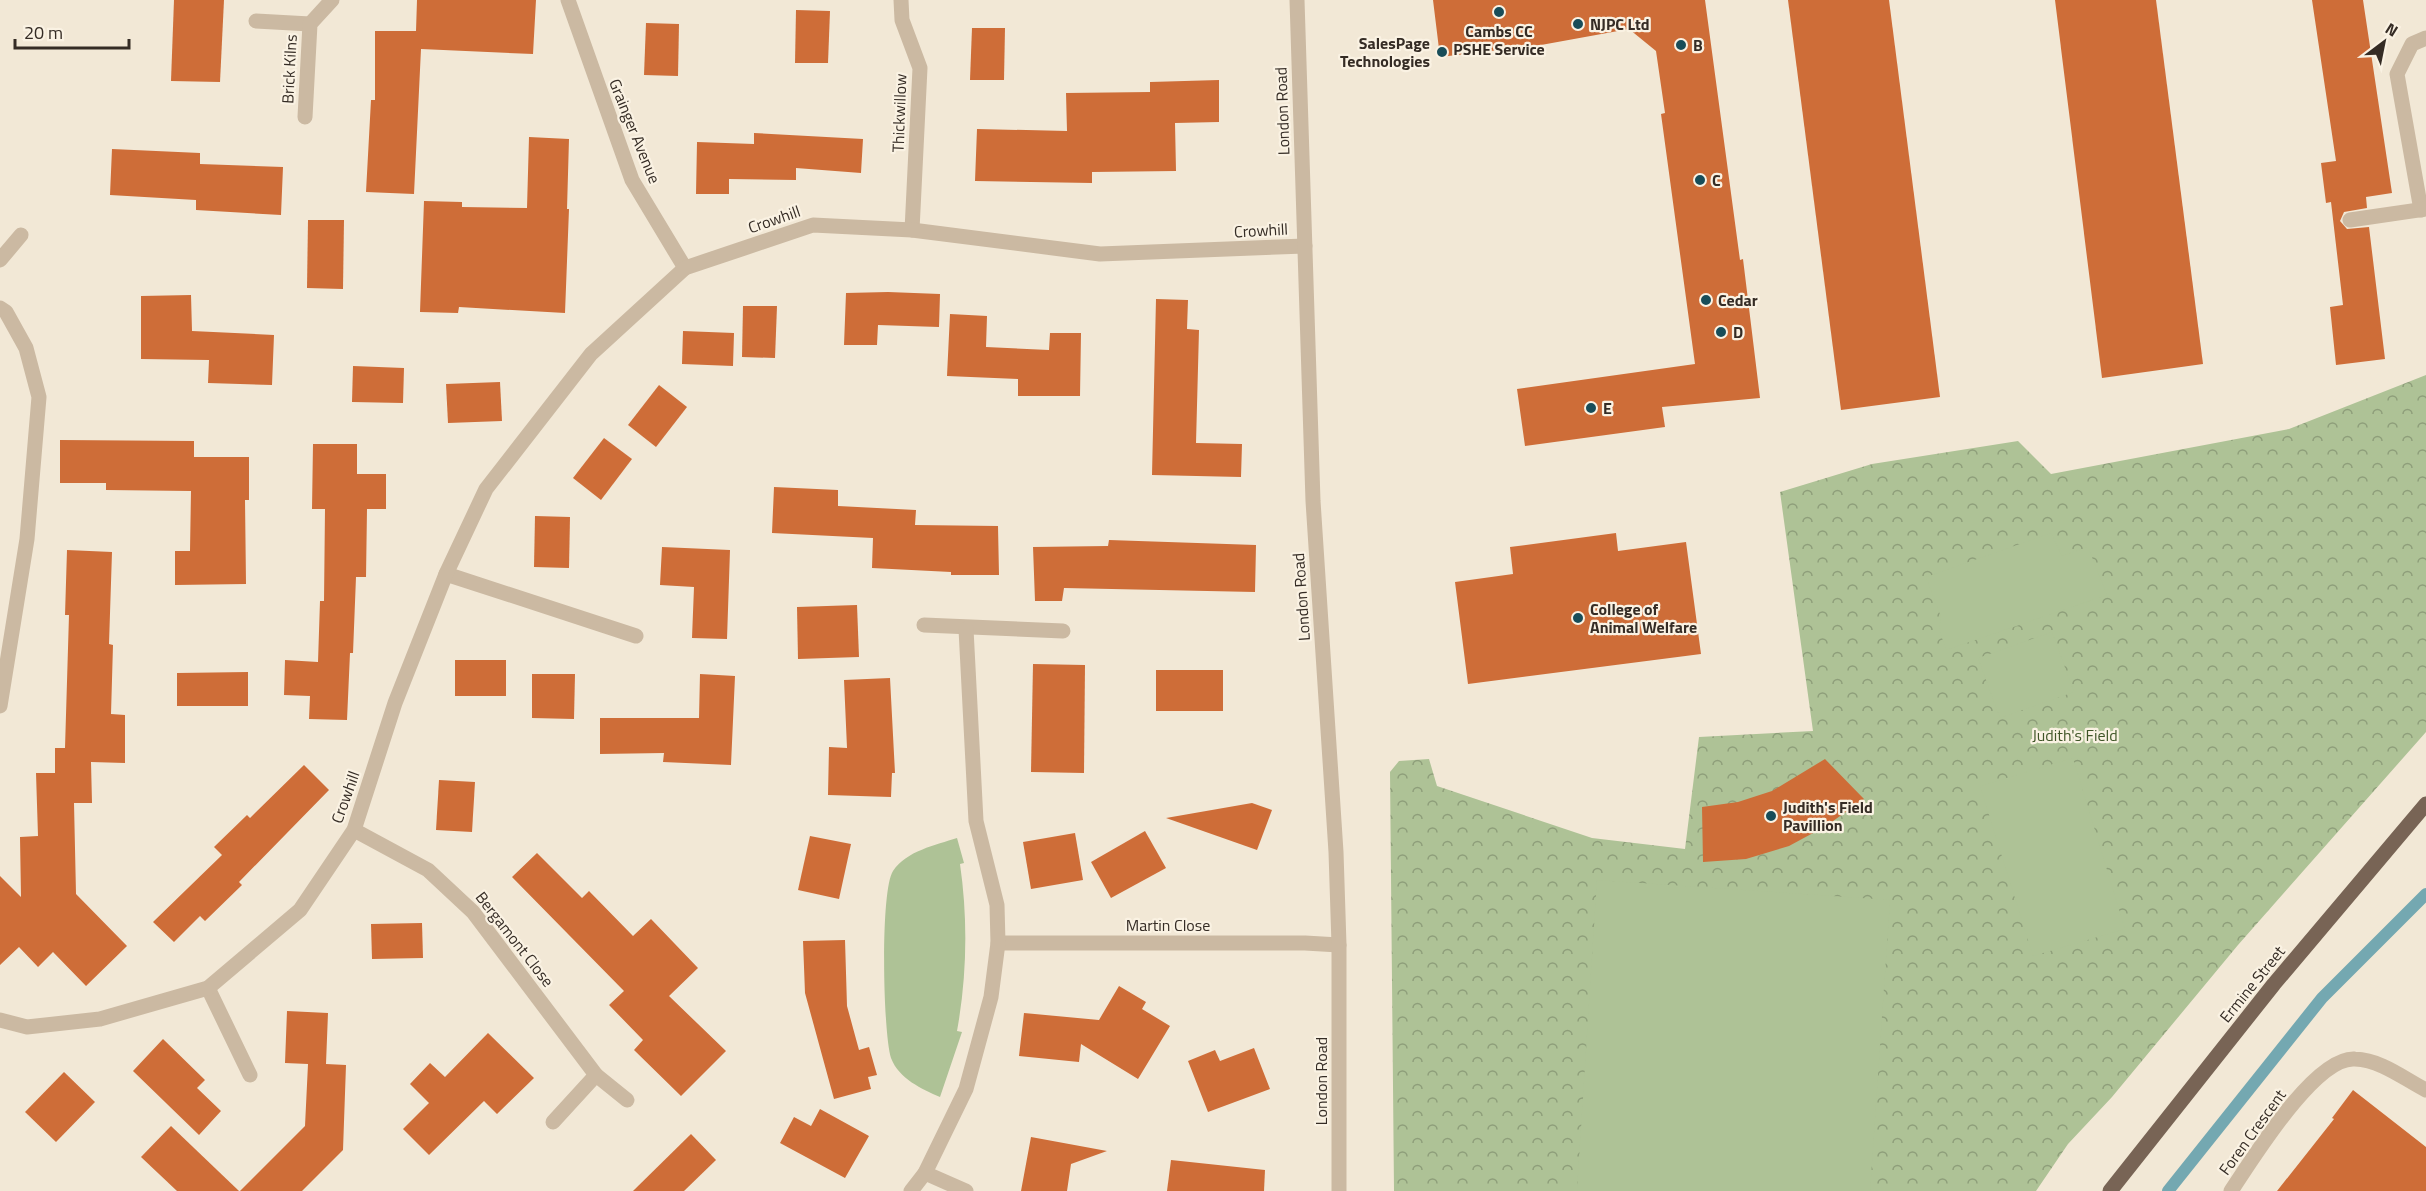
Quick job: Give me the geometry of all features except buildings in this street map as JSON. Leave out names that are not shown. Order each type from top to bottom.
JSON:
[{"type":"main road","name":"Ermine Street","points":[[2110,1191],[2274,984],[2426,804]]},
{"type":"street","name":"Brick Kilns","points":[[305,117],[309,24],[332,0]]},
{"type":"street","name":"Grainger Avenue","points":[[568,0],[632,180],[685,268]]},
{"type":"street","name":"Thickwillow","points":[[902,0],[902,20],[920,69],[912,230]]},
{"type":"street","name":"London Road","points":[[1297,0],[1313,501],[1330,740],[1339,945],[1339,1191]]},
{"type":"street","name":"Brick Kilns","points":[[256,21],[309,24]]},
{"type":"street","points":[[2350,220],[2423,209],[2397,74],[2412,44],[2426,38]]},
{"type":"street","name":"Crowhill","points":[[0,1020],[27,1027],[100,1018],[208,988],[300,910],[354,830],[395,703],[446,574],[486,489],[591,354],[685,268],[813,225],[912,230],[1101,254],[1305,246]]},
{"type":"street","points":[[0,260],[21,235]]},
{"type":"street","points":[[0,308],[6,312],[26,348],[39,397],[27,539],[4,643],[0,706]]},
{"type":"street","points":[[446,574],[636,636]]},
{"type":"street","points":[[924,625],[1062,631]]},
{"type":"street","points":[[911,1191],[925,1173],[966,1089],[991,997],[998,943],[997,905],[976,821],[966,628]]},
{"type":"street","name":"Bergamont Close","points":[[354,830],[428,870],[473,912],[596,1075],[627,1100]]},
{"type":"street","name":"Martin Close","points":[[998,943],[1305,943],[1339,945]]},
{"type":"street","points":[[208,988],[250,1076]]},
{"type":"street","name":"Foren Crescent","points":[[2231,1191],[2290,1106],[2325,1070],[2351,1058],[2376,1062],[2426,1090]]},
{"type":"street","points":[[553,1122],[596,1075]]},
{"type":"street","points":[[925,1173],[966,1191]]},
{"type":"green space","name":"Judith's Field","points":[[2426,375],[2426,732],[2238,945],[2112,1097],[2068,1144],[2036,1191],[1394,1191],[1390,772],[1399,761],[1429,759],[1437,786],[1592,838],[1685,849],[1699,737],[1813,731],[1780,492],[1872,464],[2018,441],[2051,474],[2289,429]]},
{"type":"green space","points":[[2051,533],[2062,556],[2088,547],[2107,595],[1946,650],[1939,629],[1941,617],[1926,577]]},
{"type":"green space","points":[[2052,632],[2074,692],[2000,718],[1978,658]]},
{"type":"green space","points":[[2073,758],[2125,929],[2033,956],[1980,786]]},
{"type":"green space","points":[[957,838],[964,863],[960,864],[965,927],[964,968],[957,1031],[962,1032],[940,1097],[905,1077],[891,1058],[886,1021],[884,963],[886,905],[893,871],[899,864],[913,854]]},
{"type":"green space","points":[[1597,880],[1890,900],[1870,1191],[1577,1191]]},
{"type":"waterway","points":[[2168,1191],[2322,998],[2426,894]]},
{"type":"place","name":"Cambs CC PSHE Service","points":[[1499,12]]},
{"type":"place","name":"NJPC Ltd","points":[[1578,24]]},
{"type":"place","name":"B","points":[[1681,45]]},
{"type":"place","name":"SalesPage Technologies","points":[[1442,52]]},
{"type":"place","name":"C","points":[[1700,180]]},
{"type":"place","name":"Cedar","points":[[1706,300]]},
{"type":"place","name":"D","points":[[1721,332]]},
{"type":"place","name":"E","points":[[1591,408]]},
{"type":"place","name":"College of Animal Welfare","points":[[1578,618]]},
{"type":"place","name":"Judith's Field Pavillion","points":[[1771,816]]}]
